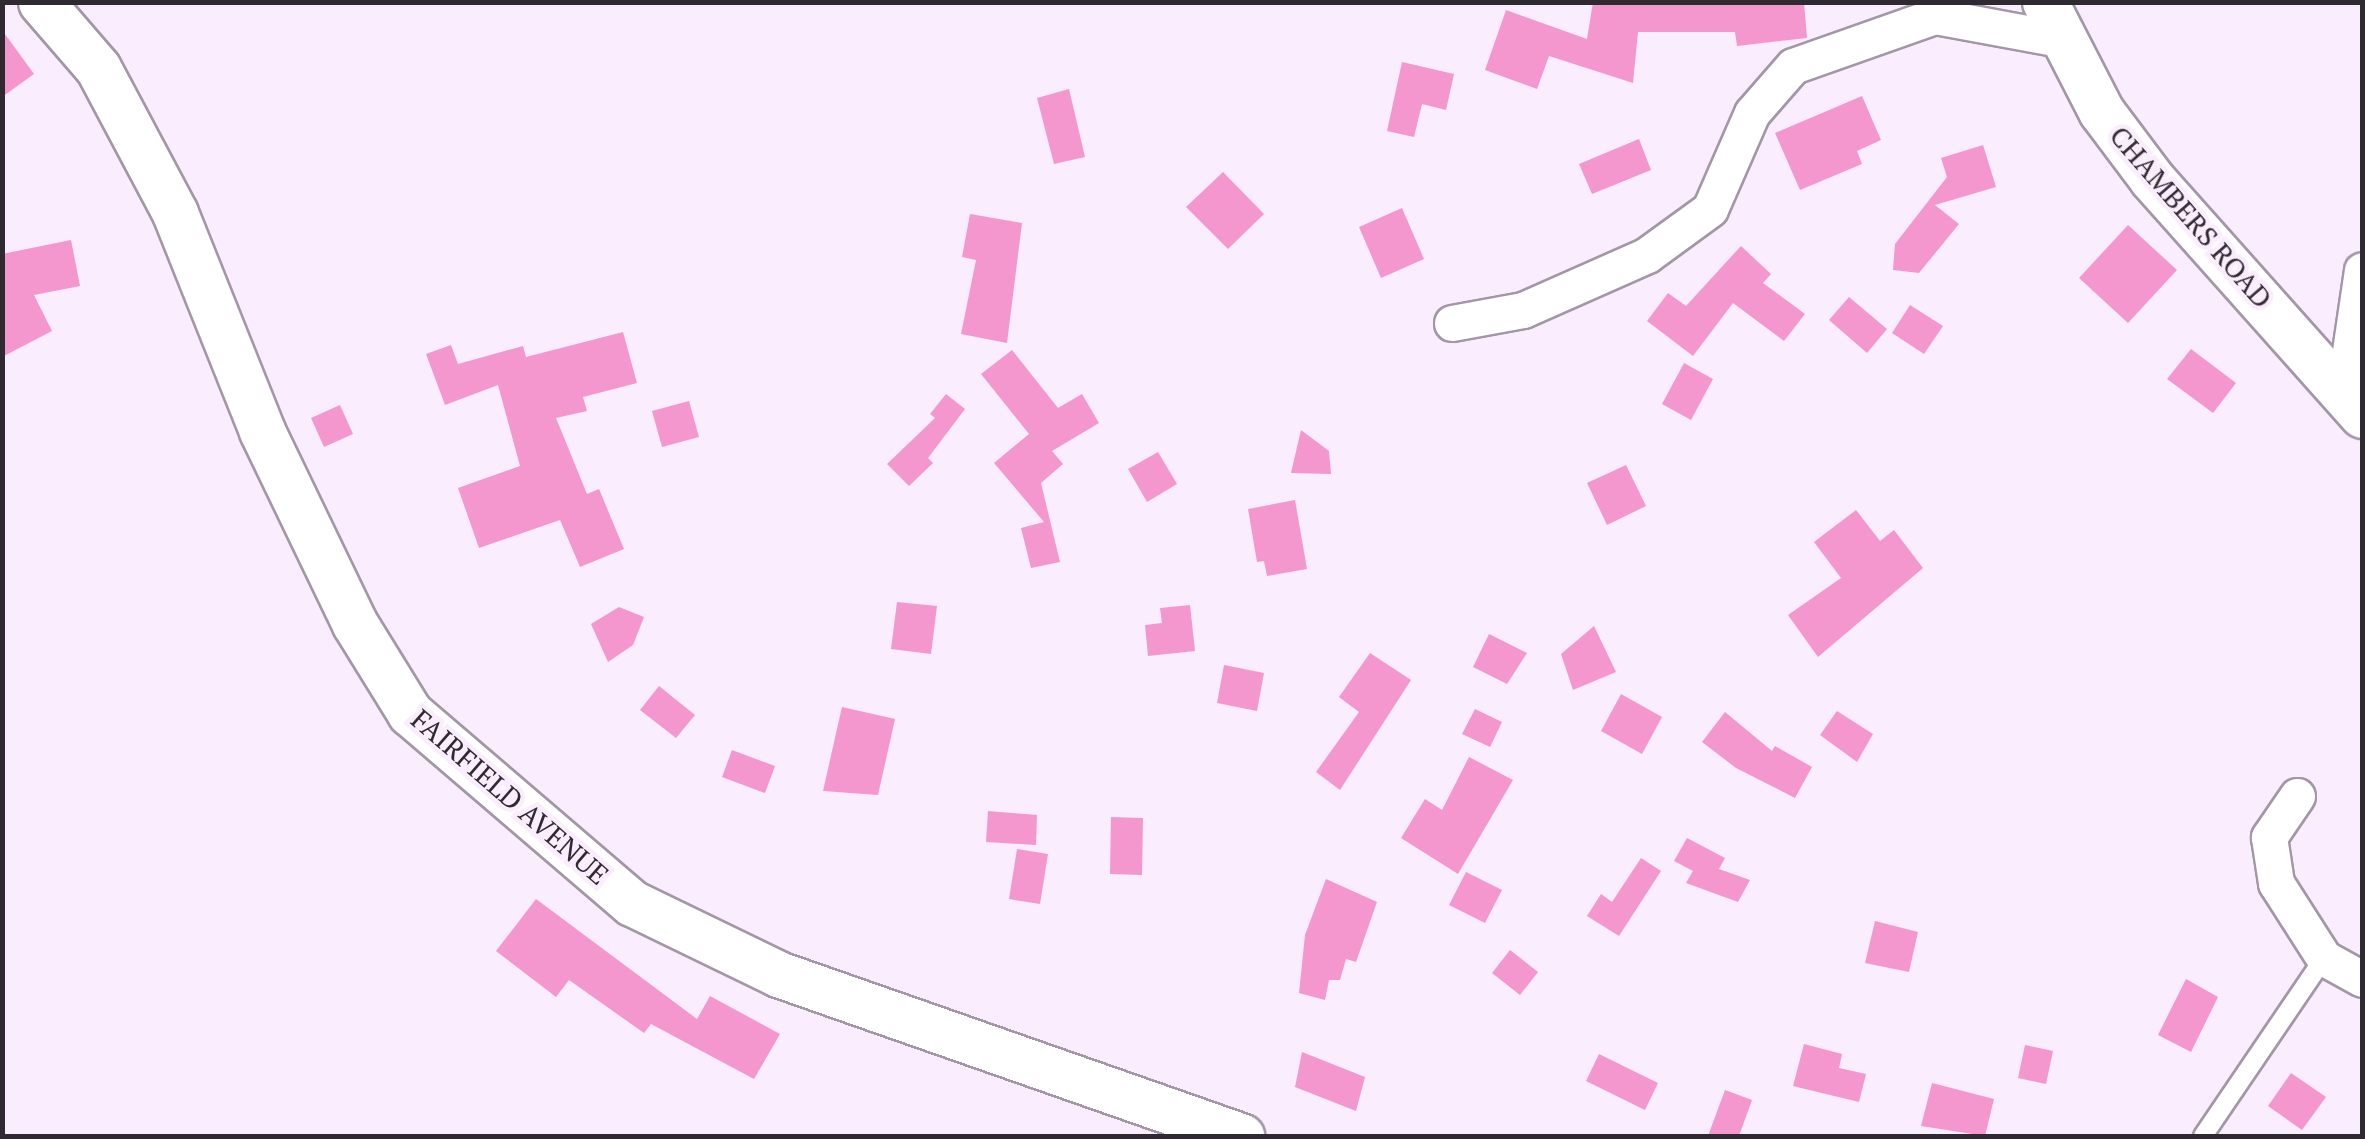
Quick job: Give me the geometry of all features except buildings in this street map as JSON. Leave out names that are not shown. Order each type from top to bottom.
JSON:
[{"type":"street","name":"FAIRFIELD AVENUE","points":[[41,2],[98,68],[175,213],[262,431],[355,624],[410,712],[632,903],[778,974],[1241,1136]]},
{"type":"street","points":[[1452,323],[1524,310],[1647,255],[1710,209],[1752,113],[1793,66],[1934,16],[2054,21]]},
{"type":"street","name":"CHAMBERS ROAD","points":[[2054,21],[2100,112],[2152,179],[2353,403]]},
{"type":"street","points":[[2353,403],[2362,270]]},
{"type":"street","points":[[2297,796],[2269,837],[2276,883],[2324,958],[2362,979]]},
{"type":"lane","points":[[2203,1136],[2324,958]]}]
